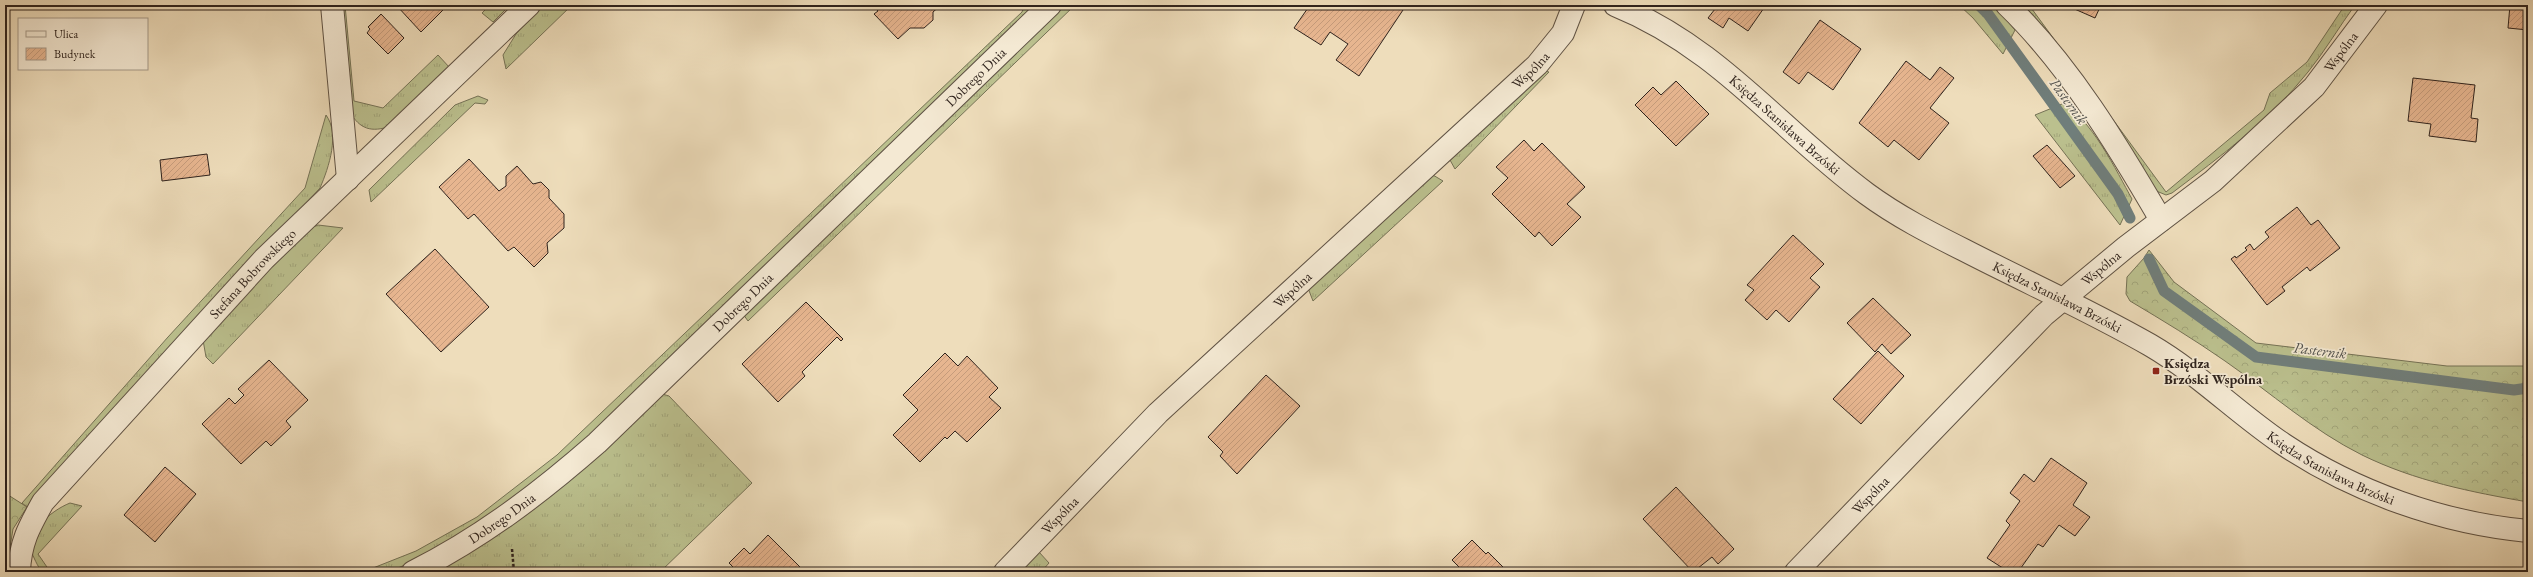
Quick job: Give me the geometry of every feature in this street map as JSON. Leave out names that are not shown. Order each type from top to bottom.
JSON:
[{"type":"street","points":[[332,5],[348,179]]},
{"type":"street","name":"Stefana Bobrowskiego","points":[[19,572],[20,552],[28,528],[43,502],[264,259],[530,5]]},
{"type":"street","name":"Dobrego Dnia","points":[[413,572],[451,553],[508,517],[597,443],[1050,5]]},
{"type":"street","name":"Wspólna","points":[[1005,572],[1158,413],[1537,65],[1562,33],[1574,5]]},
{"type":"street","name":"Księdza Stanisława Brzóski","points":[[1615,5],[1663,29],[1703,54],[1756,97],[1838,171],[1893,212],[1991,264],[2063,298],[2151,346],[2198,377],[2282,444],[2376,493],[2428,512],[2495,527],[2528,531]]},
{"type":"street","points":[[2007,5],[2050,54],[2088,105],[2122,154],[2161,220]]},
{"type":"street","name":"Wspólna","points":[[1796,572],[1898,464],[2063,298],[2161,220],[2213,181],[2314,87],[2376,5]]},
{"type":"green space","points":[[339,5],[345,5],[354,101],[383,108],[438,55],[450,68],[388,127],[381,129],[369,129],[364,127],[356,120],[348,109]]},
{"type":"green space","points":[[490,5],[510,5],[493,22],[482,13]]},
{"type":"green space","points":[[540,5],[572,5],[506,69],[503,55],[516,34]]},
{"type":"green space","points":[[1025,5],[1037,5],[590,438],[550,472],[445,547],[389,572],[363,572],[416,551],[477,517],[557,455],[1022,12]]},
{"type":"green space","points":[[1062,5],[1075,5],[748,321],[743,314]]},
{"type":"green space","points":[[1959,5],[1994,5],[2015,30],[2003,54],[1973,18]]},
{"type":"green space","points":[[2021,5],[2029,5],[2166,192],[2264,110],[2270,93],[2307,62],[2345,5],[2355,5],[2314,64],[2278,106],[2227,151],[2172,193],[2166,195],[2154,190]]},
{"type":"green space","points":[[1545,71],[1549,72],[1455,169],[1450,160]]},
{"type":"green space","points":[[478,96],[488,100],[485,104],[475,103],[371,202],[369,190],[455,105]]},
{"type":"green space","points":[[2062,104],[2072,110],[2083,120],[2092,132],[2111,160],[2132,199],[2120,225],[2035,115]]},
{"type":"green space","points":[[326,115],[330,123],[333,141],[330,161],[320,188],[170,347],[27,507],[22,503],[168,337],[305,188]]},
{"type":"green space","points":[[1433,175],[1443,181],[1313,301],[1308,288]]},
{"type":"green space","points":[[318,225],[343,228],[213,364],[206,357],[203,340],[308,229]]},
{"type":"green space","points":[[2149,250],[2174,282],[2256,343],[2447,366],[2528,366],[2528,502],[2464,490],[2402,472],[2362,455],[2309,423],[2214,353],[2130,301],[2126,294],[2127,277]]},
{"type":"green space","points":[[659,393],[669,396],[752,483],[660,572],[429,572]]},
{"type":"green space","points":[[5,493],[27,507],[13,529],[6,572]]},
{"type":"green space","points":[[70,503],[82,506],[38,554],[49,570],[55,572],[44,572],[37,565],[32,551],[32,542],[35,533],[46,518]]},
{"type":"green space","points":[[1039,552],[1049,563],[1041,572],[1020,572]]},
{"type":"building","points":[[448,5],[421,32],[397,6]]},
{"type":"building","points":[[873,5],[941,5],[933,12],[933,20],[924,28],[910,28],[898,39],[874,14],[878,11]]},
{"type":"building","points":[[1310,5],[1329,7],[1330,5],[1402,5],[1405,7],[1359,76],[1336,60],[1348,44],[1330,32],[1321,45],[1294,28]]},
{"type":"building","points":[[1710,5],[1766,5],[1748,31],[1729,18],[1723,28],[1708,18],[1715,9]]},
{"type":"building","points":[[2071,5],[2101,5],[2095,18],[2070,7]]},
{"type":"building","points":[[2510,5],[2528,5],[2528,30],[2508,28]]},
{"type":"building","points":[[381,14],[404,38],[388,54],[367,33],[370,29],[368,27]]},
{"type":"building","points":[[1820,20],[1861,49],[1833,90],[1808,72],[1799,84],[1783,72]]},
{"type":"building","points":[[1906,61],[1930,80],[1940,67],[1954,78],[1930,108],[1949,123],[1919,160],[1894,140],[1888,147],[1859,123]]},
{"type":"building","points":[[2413,78],[2475,85],[2471,118],[2478,119],[2476,142],[2429,136],[2431,124],[2408,121]]},
{"type":"building","points":[[1676,81],[1709,114],[1676,146],[1635,105],[1653,87],[1661,95]]},
{"type":"building","points":[[1524,140],[1534,151],[1542,143],[1585,187],[1567,204],[1581,217],[1552,246],[1539,232],[1535,237],[1492,194],[1508,178],[1496,167]]},
{"type":"building","points":[[2047,145],[2075,176],[2060,188],[2033,156]]},
{"type":"building","points":[[207,154],[210,175],[162,181],[160,160]]},
{"type":"building","points":[[469,159],[499,191],[506,186],[506,176],[517,166],[533,184],[541,182],[549,190],[549,198],[564,214],[564,228],[547,243],[548,253],[534,267],[514,247],[508,251],[474,214],[468,219],[439,187]]},
{"type":"building","points":[[2297,207],[2311,225],[2318,220],[2340,248],[2310,271],[2307,267],[2282,287],[2285,291],[2267,305],[2231,259],[2235,256],[2236,258],[2247,250],[2245,248],[2250,244],[2254,250],[2269,237],[2265,232]]},
{"type":"building","points":[[1793,235],[1824,264],[1810,278],[1820,287],[1789,322],[1776,310],[1767,320],[1745,300],[1754,290],[1747,285]]},
{"type":"building","points":[[435,249],[489,307],[441,352],[386,294]]},
{"type":"building","points":[[1873,298],[1911,335],[1891,354],[1882,344],[1875,352],[1847,323]]},
{"type":"building","points":[[806,302],[843,339],[841,341],[837,337],[802,372],[805,376],[778,402],[742,364]]},
{"type":"building","points":[[1878,351],[1904,376],[1861,424],[1833,399]]},
{"type":"building","points":[[945,353],[958,366],[967,356],[998,388],[989,397],[1001,408],[967,442],[955,431],[947,439],[945,437],[920,462],[893,435],[918,410],[903,395]]},
{"type":"building","points":[[269,360],[308,400],[286,421],[291,427],[271,446],[266,441],[241,464],[202,424],[229,398],[235,404],[244,395],[238,389]]},
{"type":"building","points":[[1266,375],[1300,406],[1237,474],[1220,456],[1223,452],[1208,437]]},
{"type":"building","points":[[2051,458],[2087,483],[2073,505],[2090,517],[2075,536],[2059,525],[2043,547],[2038,544],[2018,572],[2009,572],[1987,558],[2010,525],[2006,521],[2020,501],[2010,493],[2024,474],[2034,482]]},
{"type":"building","points":[[165,467],[196,494],[155,542],[124,515]]},
{"type":"building","points":[[1676,487],[1734,549],[1718,564],[1712,557],[1693,572],[1643,519]]},
{"type":"building","points":[[768,535],[801,568],[798,572],[732,572],[735,569],[729,563],[744,548],[750,554]]},
{"type":"building","points":[[1472,540],[1486,554],[1488,552],[1508,572],[1464,572],[1452,560]]},
{"type":"waterway","name":"Pasternik","points":[[1979,5],[1988,14],[2118,194],[2130,218]]},
{"type":"waterway","name":"Pasternik","points":[[2149,259],[2164,291],[2256,357],[2514,390],[2528,388]]},
{"type":"place","name":"Księdza Brzóski Wspólna","points":[[2156,371]]}]
